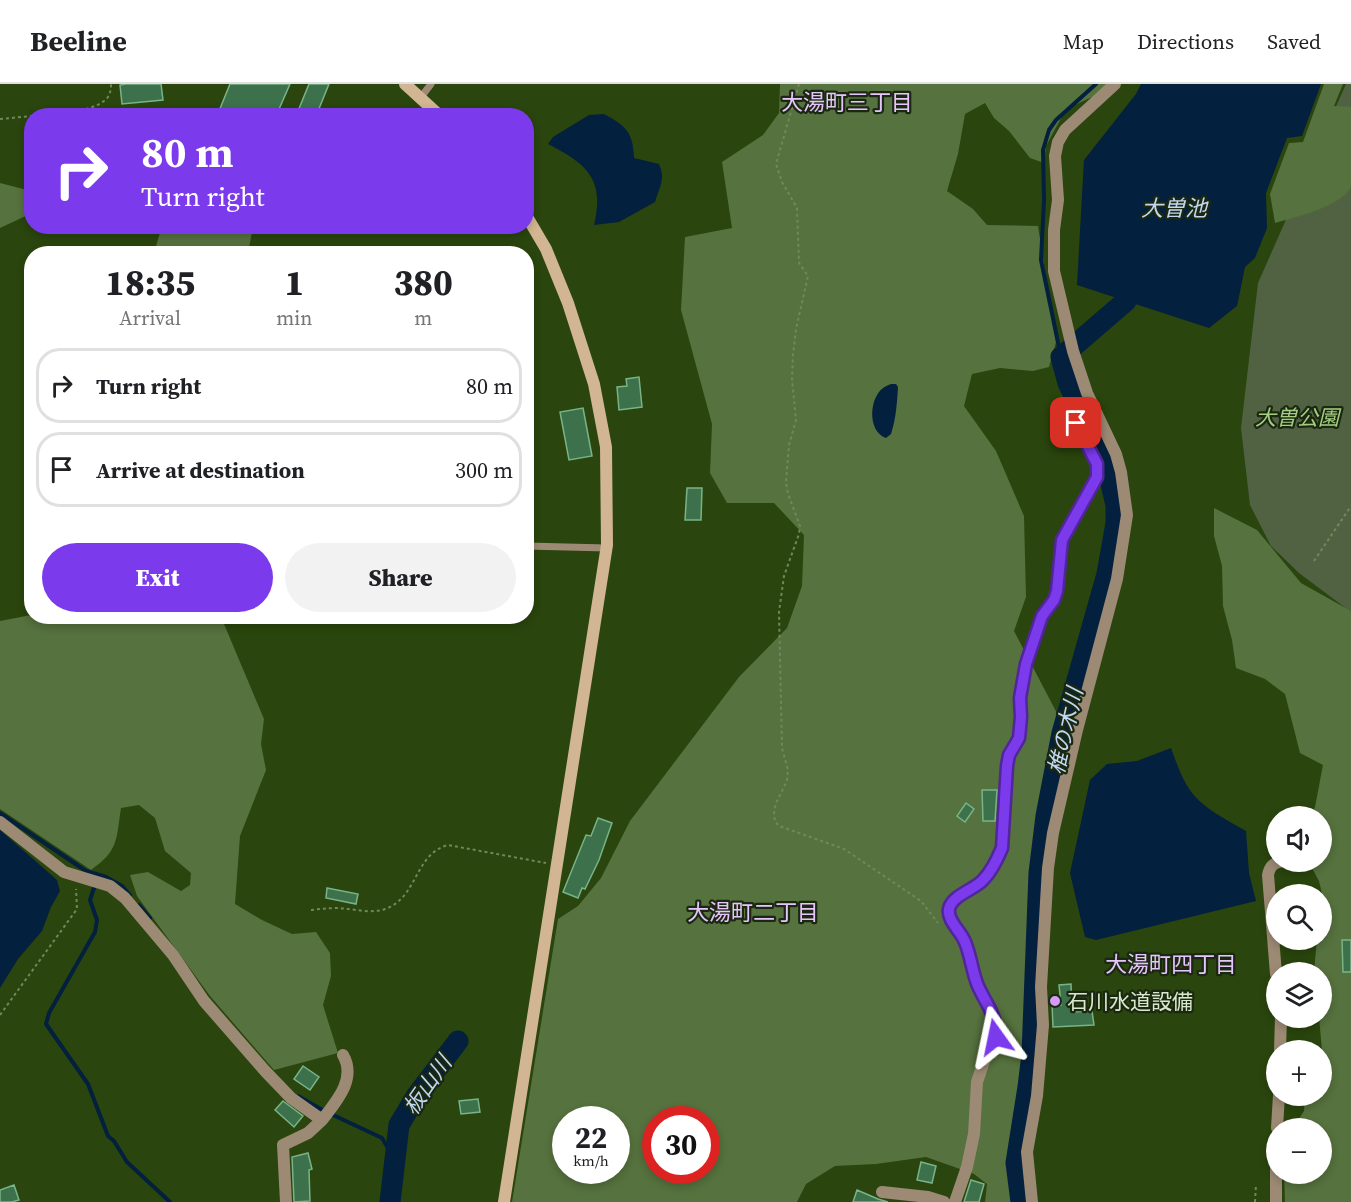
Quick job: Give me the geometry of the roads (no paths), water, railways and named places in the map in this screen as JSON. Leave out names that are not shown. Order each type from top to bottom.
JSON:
[{"type":"street","points":[[405,84],[432,108]]},
{"type":"street","points":[[1032,1202],[1027,1152],[1038,1086],[1043,1025],[1041,987],[1053,833],[1077,730],[1117,579],[1127,515],[1116,454],[1087,393],[1073,351],[1054,271],[1054,230],[1058,200],[1055,156],[1058,142],[1065,130],[1115,84]]},
{"type":"street","points":[[504,1202],[519,1113],[522,1076],[558,865],[607,548],[606,447],[594,384],[568,303],[546,249],[534,228]]},
{"type":"street","points":[[955,1202],[967,1167],[974,1134],[977,1083],[984,1061],[993,1046],[997,1027],[994,1016],[978,985],[965,941],[950,918],[950,906],[983,880],[997,860],[1002,848],[1007,766],[1009,755],[1019,738],[1020,698],[1026,664],[1042,616],[1054,600],[1057,591],[1062,540],[1097,477],[1097,464],[1076,423]]},
{"type":"street","points":[[0,822],[64,872],[110,886],[125,898],[172,955],[204,1001],[266,1072],[291,1098],[322,1120]]},
{"type":"street","points":[[1268,872],[1275,962]]},
{"type":"street","points":[[286,1202],[283,1145],[308,1132],[322,1120],[336,1101],[345,1085],[348,1073],[343,1055]]},
{"type":"street","points":[[1276,1184],[1276,1202]]},
{"type":"street","points":[[882,1192],[928,1197],[944,1202]]},
{"type":"lane","points":[[421,97],[431,84]]},
{"type":"lane","points":[[534,546],[607,548]]},
{"type":"water","name":"大曽池","points":[[1141,84],[1321,84],[1302,136],[1287,138],[1266,193],[1267,228],[1255,258],[1245,267],[1237,306],[1209,328],[1077,285],[1084,160],[1136,94]]},
{"type":"water","points":[[604,114],[618,122],[627,131],[632,142],[634,158],[659,164],[662,179],[655,202],[619,222],[594,225],[597,196],[595,184],[590,175],[583,166],[548,144],[553,137],[589,115]]},
{"type":"water","points":[[891,384],[896,384],[898,387],[897,405],[891,434],[886,438],[876,430],[872,411],[879,392]]},
{"type":"water","points":[[1171,748],[1183,778],[1196,798],[1212,811],[1246,831],[1249,873],[1256,901],[1096,940],[1085,937],[1070,873],[1090,780],[1107,764],[1137,761]]},
{"type":"water","points":[[0,830],[57,880],[60,891],[42,931],[18,959],[0,988]]},
{"type":"waterway","points":[[1061,357],[1041,260],[1044,200],[1043,150],[1049,130],[1056,120],[1096,84]]},
{"type":"waterway","name":"椎の木川","points":[[1021,1202],[1016,1163],[1032,1054],[1039,873],[1046,816],[1062,733],[1107,574],[1116,523],[1116,505],[1108,471],[1068,383],[1061,357],[1126,301]]},
{"type":"waterway","points":[[0,813],[86,871],[106,877],[122,886],[130,895]]},
{"type":"waterway","points":[[94,888],[90,900],[97,920],[95,932],[49,1013],[46,1024],[88,1084],[108,1136],[114,1141],[127,1162],[170,1202]]},
{"type":"waterway","points":[[139,905],[150,918]]},
{"type":"waterway","name":"板山川","points":[[390,1202],[399,1125],[417,1095],[458,1041]]},
{"type":"waterway","points":[[298,1096],[324,1111]]},
{"type":"waterway","points":[[331,1114],[382,1138],[392,1155],[392,1180]]},
{"type":"place","name":"石川水道設備","points":[[1055,1001]]},
{"type":"district","name":"大湯町三丁目","points":[[847,102]]},
{"type":"district","name":"大湯町二丁目","points":[[753,912]]},
{"type":"district","name":"大湯町四丁目","points":[[1171,964]]},
{"type":"park label","name":"大曽公園","points":[[1297,417]]}]
